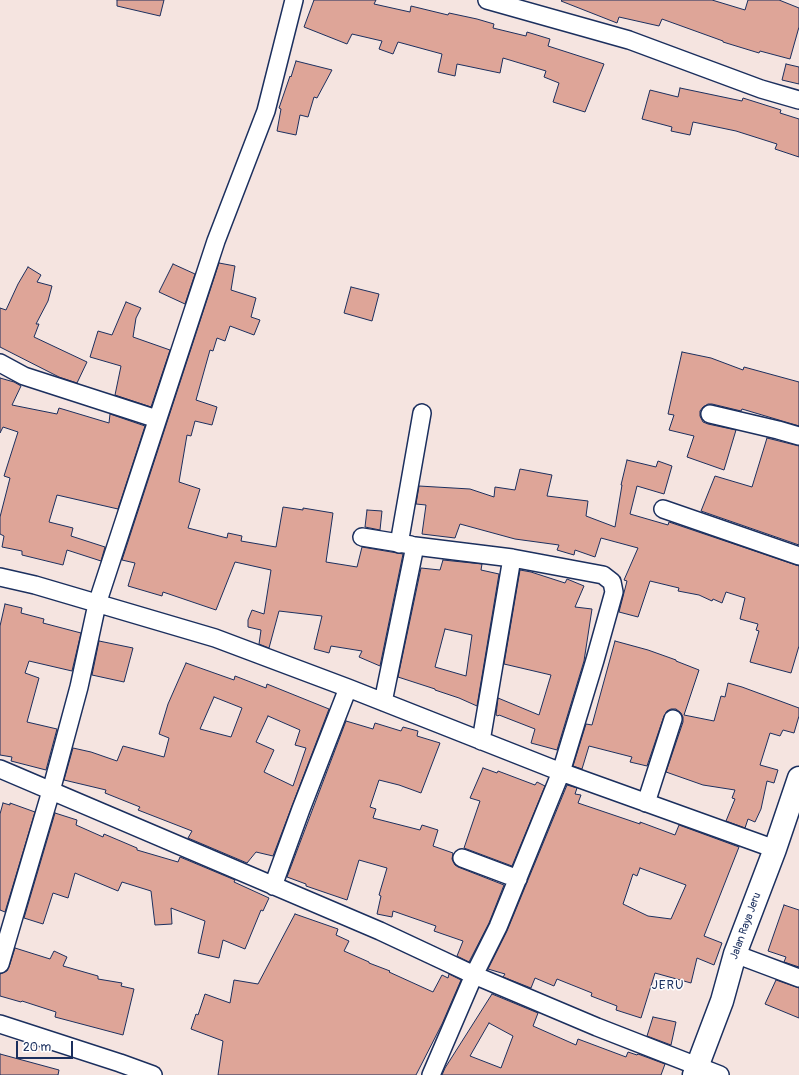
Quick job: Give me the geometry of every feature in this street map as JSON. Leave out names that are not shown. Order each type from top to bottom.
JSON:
[{"type":"main road","name":"Jalan Raya Jeru","points":[[695,1070],[722,1001],[735,954],[775,849],[799,778]]},
{"type":"street","points":[[0,964],[51,791],[79,687],[97,604],[216,241],[266,111],[294,0]]},
{"type":"street","points":[[487,0],[535,6],[761,89],[799,100]]},
{"type":"street","points":[[0,364],[24,376],[158,419]]},
{"type":"street","points":[[383,702],[407,545],[422,413]]},
{"type":"street","points":[[710,414],[799,436]]},
{"type":"street","points":[[662,509],[799,556]]},
{"type":"street","points":[[362,537],[407,545],[512,558],[603,575],[612,582],[614,592],[561,772],[498,927],[474,975],[431,1075]]},
{"type":"street","points":[[481,741],[512,558]]},
{"type":"street","points":[[0,577],[35,585],[215,638],[348,688],[561,772],[775,849]]},
{"type":"street","points":[[273,886],[348,688]]},
{"type":"street","points":[[646,803],[673,719]]},
{"type":"street","points":[[0,769],[380,931],[474,975],[695,1070],[720,1075]]},
{"type":"street","points":[[462,858],[518,879]]},
{"type":"street","points":[[735,954],[799,978]]},
{"type":"street","points":[[0,1024],[120,1063],[132,1072],[153,1075]]},
{"type":"building","points":[[117,0],[164,0],[160,16],[117,6]]},
{"type":"building","points":[[314,0],[376,0],[374,4],[410,12],[411,6],[448,15],[449,13],[477,19],[494,24],[493,28],[526,36],[527,32],[550,39],[548,46],[604,64],[585,112],[553,102],[559,83],[544,77],[546,71],[503,58],[500,73],[457,64],[455,76],[438,72],[442,54],[398,42],[393,54],[379,49],[382,41],[352,34],[347,44],[304,27]]},
{"type":"building","points":[[712,0],[745,10],[748,0],[779,0],[799,8],[799,27],[790,59],[760,51],[759,53],[723,42],[662,19],[659,26],[619,17],[617,23],[561,1]]},
{"type":"building","points":[[296,61],[332,70],[317,98],[314,97],[308,117],[300,115],[296,135],[277,131],[281,109],[279,108]]},
{"type":"building","points":[[786,64],[799,67],[799,84],[782,80]]},
{"type":"building","points":[[680,88],[742,101],[743,98],[781,110],[780,113],[799,119],[799,157],[775,149],[777,144],[736,131],[693,122],[690,135],[671,131],[672,127],[642,119],[650,90],[678,97]]},
{"type":"building","points":[[219,263],[235,266],[231,290],[256,298],[251,317],[260,320],[254,335],[230,326],[225,341],[217,338],[213,351],[210,350],[196,400],[217,407],[212,425],[195,421],[191,436],[187,435],[179,482],[200,489],[188,528],[227,538],[228,533],[242,536],[241,541],[276,547],[283,507],[303,510],[303,508],[333,513],[326,562],[357,567],[362,547],[403,554],[380,666],[359,657],[362,651],[331,646],[329,653],[314,649],[322,616],[279,611],[269,648],[259,644],[261,630],[248,627],[248,620],[252,610],[264,614],[271,570],[235,562],[216,610],[163,592],[162,596],[128,586],[135,563],[122,560]]},
{"type":"building","points":[[173,264],[195,274],[185,304],[159,292]]},
{"type":"building","points":[[28,267],[41,275],[37,282],[52,286],[48,301],[36,324],[39,324],[34,337],[87,362],[77,383],[59,377],[0,347],[0,308],[6,310]]},
{"type":"building","points":[[351,287],[379,294],[372,321],[344,313]]},
{"type":"building","points":[[126,302],[141,308],[136,318],[133,337],[170,350],[151,407],[115,395],[121,366],[90,357],[98,331],[112,335]]},
{"type":"building","points":[[682,352],[711,358],[743,370],[744,367],[799,382],[799,426],[742,409],[741,411],[708,404],[700,411],[700,416],[703,422],[736,430],[724,470],[687,457],[694,436],[669,430],[674,415],[668,414]]},
{"type":"building","points":[[0,378],[14,382],[21,386],[12,405],[57,414],[59,408],[109,423],[110,414],[145,426],[118,509],[57,495],[49,522],[73,528],[71,536],[105,547],[101,561],[67,550],[63,565],[22,555],[22,551],[2,547],[4,536],[0,534],[0,517],[10,478],[4,476],[18,432],[3,427],[0,433]]},
{"type":"building","points":[[767,438],[799,446],[799,545],[701,511],[715,476],[752,487]]},
{"type":"building","points":[[627,460],[656,467],[658,461],[672,466],[664,494],[637,486],[630,514],[668,525],[669,522],[799,566],[799,646],[791,673],[750,662],[759,631],[756,630],[758,624],[740,619],[745,598],[726,592],[722,603],[713,599],[712,601],[699,595],[678,591],[679,588],[650,581],[638,617],[619,612],[627,581],[624,580],[638,548],[601,538],[595,557],[575,550],[574,555],[557,550],[559,545],[515,539],[460,524],[455,538],[422,534],[426,505],[416,504],[419,486],[470,489],[494,497],[495,487],[515,490],[520,469],[552,475],[547,496],[588,501],[586,516],[615,527],[621,485]]},
{"type":"building","points":[[367,510],[382,511],[380,530],[365,527]]},
{"type":"building","points":[[443,560],[482,564],[481,570],[499,574],[477,706],[435,689],[398,677],[421,568],[440,570]],"holes":[[[445,629],[472,635],[466,676],[435,667]]]},
{"type":"building","points":[[520,570],[565,583],[567,579],[584,586],[575,607],[592,609],[584,661],[557,750],[531,743],[535,729],[496,715],[498,698],[539,715],[551,675],[504,664]]},
{"type":"building","points":[[5,604],[22,608],[21,613],[44,619],[43,623],[81,633],[72,671],[29,661],[25,673],[39,678],[27,722],[57,729],[46,770],[11,761],[12,757],[0,755],[0,626]]},
{"type":"building","points":[[99,641],[133,648],[124,682],[92,675]]},
{"type":"building","points":[[615,641],[648,650],[699,670],[684,715],[714,721],[721,696],[725,697],[728,683],[799,708],[799,716],[794,733],[783,730],[780,736],[770,733],[760,765],[778,770],[774,783],[767,781],[761,809],[755,822],[748,819],[745,828],[726,821],[735,799],[732,798],[735,790],[703,785],[666,772],[683,722],[681,713],[676,709],[667,711],[664,716],[647,766],[630,762],[632,757],[589,746],[582,769],[573,766],[586,724],[592,725]]},
{"type":"building","points":[[186,663],[234,680],[235,676],[266,688],[267,684],[329,709],[273,856],[256,852],[247,863],[188,838],[192,831],[138,810],[140,807],[105,793],[106,790],[64,780],[73,748],[91,752],[117,761],[123,746],[164,757],[169,738],[159,734],[168,704]],"holes":[[[214,697],[242,708],[231,737],[200,729]],[[268,716],[300,730],[295,745],[306,748],[293,786],[264,772],[274,750],[256,742]]]},
{"type":"building","points":[[346,721],[373,729],[375,723],[401,731],[403,727],[418,731],[417,736],[440,743],[421,793],[379,780],[370,807],[376,809],[373,818],[420,830],[422,825],[438,830],[433,846],[453,853],[452,859],[455,865],[504,885],[489,923],[469,962],[457,956],[463,941],[434,931],[436,926],[393,911],[392,917],[377,914],[381,896],[379,895],[387,868],[359,860],[347,900],[306,886],[306,884],[287,877]]},
{"type":"building","points":[[483,768],[497,773],[498,771],[535,785],[537,782],[545,786],[512,866],[464,848],[480,801],[470,798]]},
{"type":"building","points":[[567,785],[577,788],[575,794],[581,795],[578,803],[640,824],[640,822],[675,835],[679,825],[739,847],[704,936],[722,943],[714,965],[697,958],[691,983],[655,973],[641,1018],[616,1010],[617,1006],[591,996],[592,993],[557,979],[554,986],[535,978],[531,988],[503,977],[505,974],[488,969],[507,931]],"holes":[[[640,868],[686,885],[671,919],[648,916],[623,904],[633,874],[637,876]]]},
{"type":"building","points":[[3,803],[10,805],[10,803],[35,812],[5,912],[0,910],[0,814]]},
{"type":"building","points":[[55,813],[77,820],[76,825],[103,837],[104,834],[137,848],[137,850],[178,862],[180,857],[235,880],[234,882],[269,898],[263,911],[261,910],[245,949],[223,940],[219,958],[198,953],[205,921],[171,908],[172,924],[155,925],[151,891],[122,882],[118,891],[75,873],[68,898],[53,893],[43,924],[24,918]]},
{"type":"building","points":[[784,905],[799,910],[799,967],[784,962],[786,957],[768,951]]},
{"type":"building","points":[[295,914],[338,929],[336,935],[349,941],[344,951],[433,992],[442,975],[448,978],[449,974],[461,980],[442,1024],[416,1075],[218,1075],[223,1041],[191,1029],[196,1014],[198,1015],[205,994],[230,1003],[234,980],[258,984]]},
{"type":"building","points":[[15,948],[50,959],[54,951],[67,957],[63,966],[98,976],[98,979],[122,983],[121,986],[134,989],[123,1035],[55,1017],[56,1012],[22,1001],[0,996],[0,974],[7,971]]},
{"type":"building","points":[[776,980],[799,988],[799,1018],[765,1004]]},
{"type":"building","points":[[492,994],[538,1013],[533,1026],[576,1045],[578,1039],[626,1057],[628,1052],[665,1064],[661,1075],[442,1075]],"holes":[[[489,1023],[513,1036],[501,1068],[470,1056]]]},
{"type":"building","points":[[653,1017],[676,1022],[671,1045],[647,1036]]},
{"type":"building","points":[[0,1054],[59,1070],[58,1075],[0,1075]]},
{"type":"district","name":"JERU","points":[[668,986]]}]
